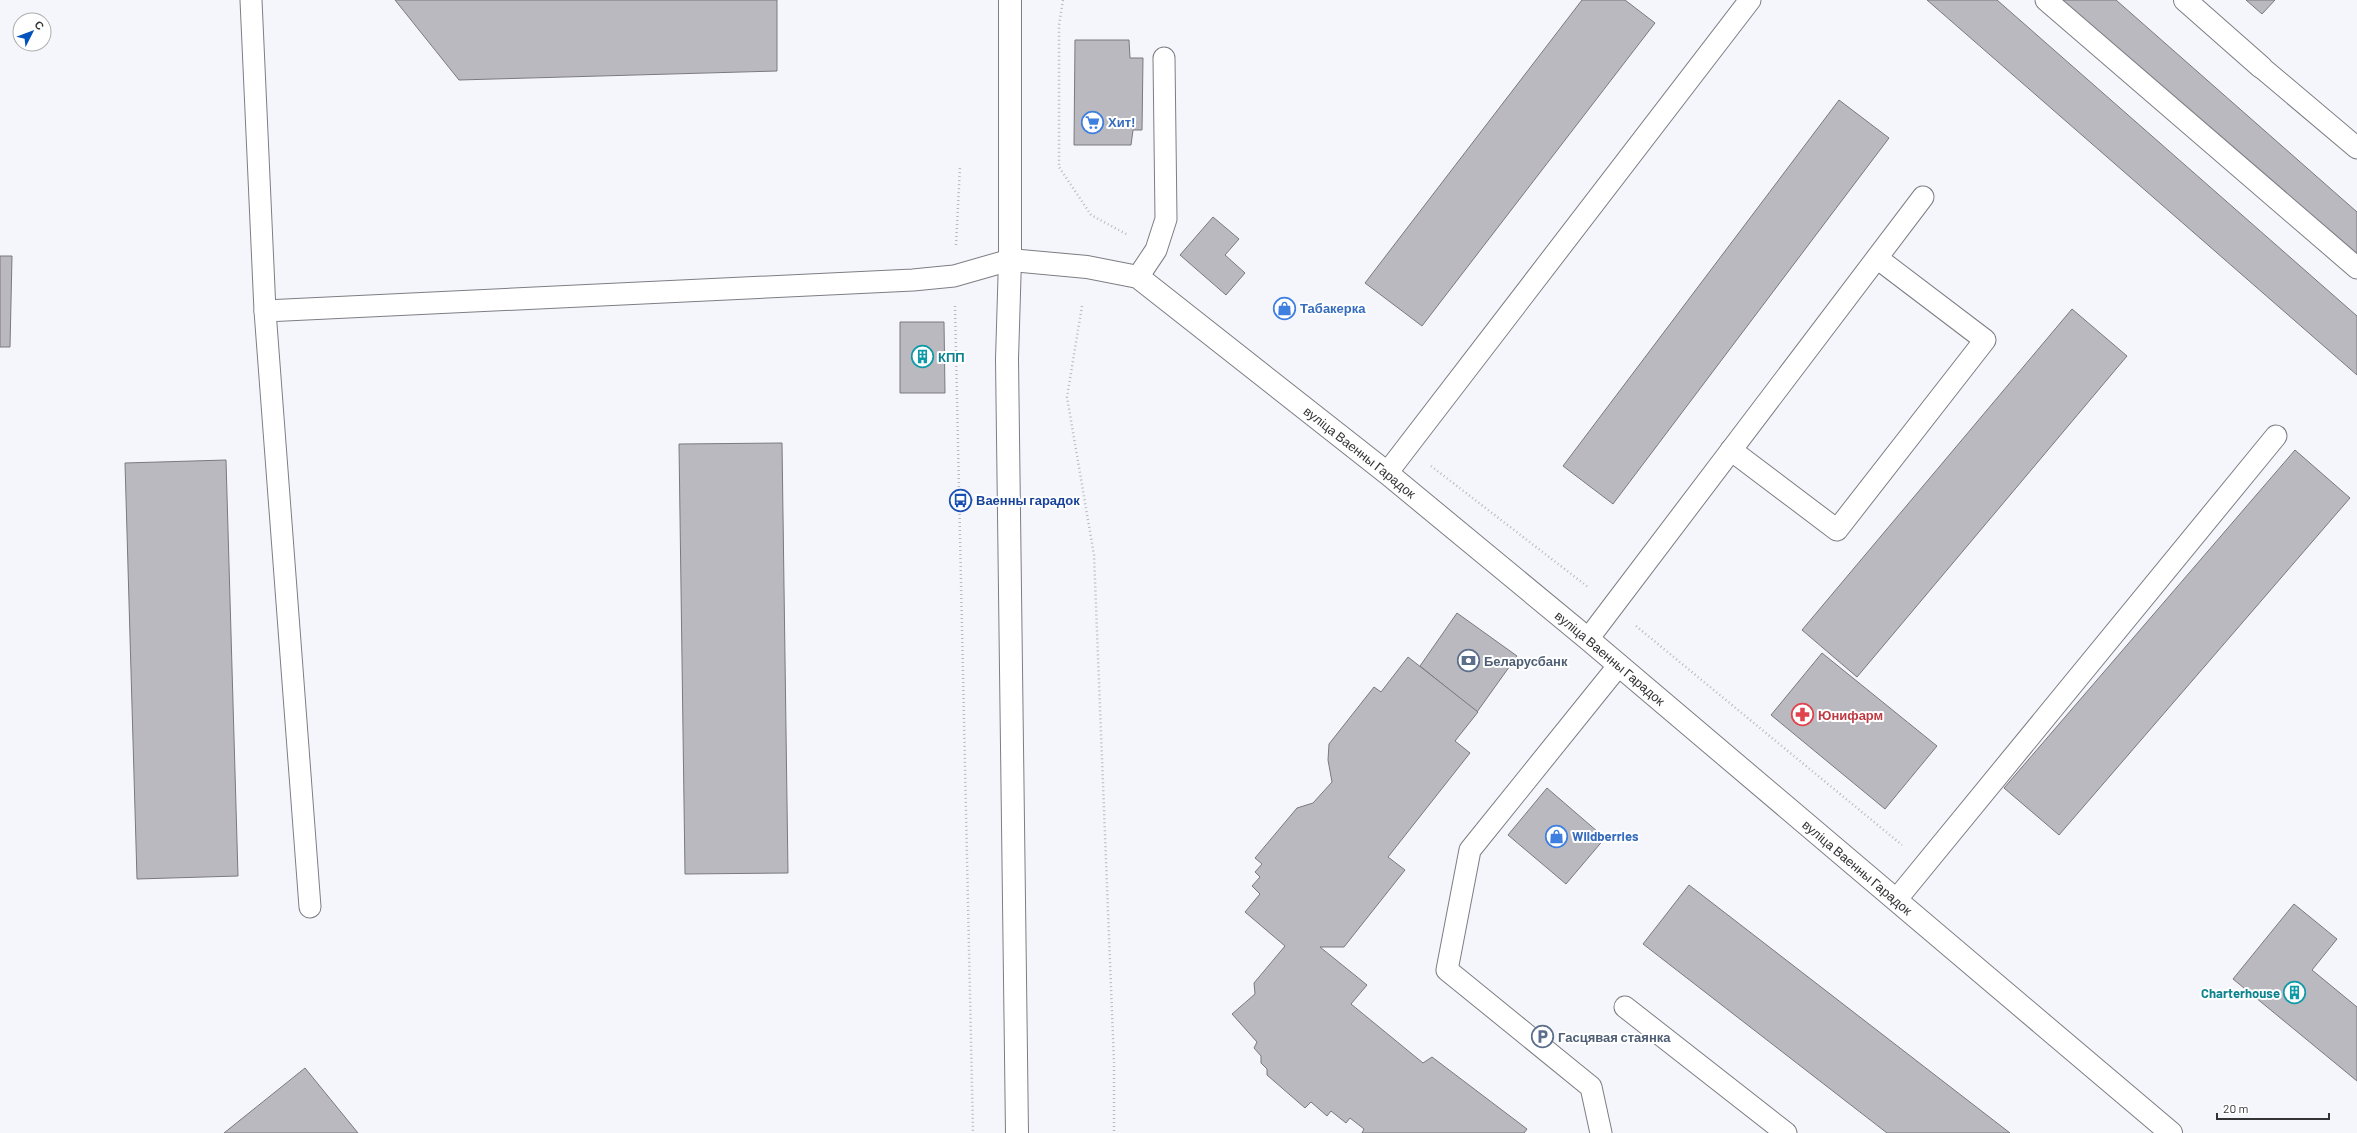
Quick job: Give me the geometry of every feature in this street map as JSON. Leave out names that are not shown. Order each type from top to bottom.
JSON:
[{"type":"street","points":[[1010,0],[1010,260],[1007,359],[1018,1133]]},
{"type":"street","points":[[2185,0],[2261,67]]},
{"type":"street","name":"вуліца Ваенны Гарадок","points":[[1010,260],[1087,267],[1138,277],[1387,474],[1588,638],[1619,666],[2172,1133]]},
{"type":"lane","points":[[251,0],[265,311],[310,907]]},
{"type":"lane","points":[[1387,474],[1750,0]]},
{"type":"lane","points":[[2046,0],[2357,268]]},
{"type":"lane","points":[[1138,277],[1156,250],[1166,219],[1164,58]]},
{"type":"lane","points":[[2261,67],[2357,148]]},
{"type":"lane","points":[[1588,638],[1923,197]]},
{"type":"lane","points":[[1731,450],[1837,530],[1985,340],[1876,258]]},
{"type":"lane","points":[[265,311],[913,280],[954,276],[1010,260]]},
{"type":"lane","points":[[1896,900],[2276,436]]},
{"type":"lane","points":[[1601,1133],[1591,1087],[1447,970],[1470,850],[1619,666]]},
{"type":"lane","points":[[1625,1007],[1786,1133]]},
{"type":"path","points":[[960,167],[954,276],[958,360],[973,1133]]},
{"type":"path","points":[[1082,306],[1067,397],[1094,555],[1114,1063],[1114,1133]]},
{"type":"building","points":[[395,0],[777,0],[777,71],[459,80]]},
{"type":"building","points":[[1582,0],[1625,0],[1655,23],[1422,326],[1365,283]]},
{"type":"building","points":[[1927,0],[1997,0],[2357,316],[2357,375]]},
{"type":"building","points":[[2061,0],[2116,0],[2357,212],[2357,261]]},
{"type":"building","points":[[2246,0],[2275,0],[2262,14]]},
{"type":"building","points":[[1075,40],[1129,40],[1130,58],[1143,58],[1142,130],[1133,130],[1131,145],[1074,145]]},
{"type":"building","points":[[1839,100],[1889,138],[1613,504],[1563,466]]},
{"type":"building","points":[[1213,217],[1239,239],[1225,255],[1245,273],[1226,295],[1180,255]]},
{"type":"building","points":[[0,256],[12,256],[10,347],[0,347]]},
{"type":"building","points":[[2072,309],[2127,356],[1857,677],[1802,630]]},
{"type":"building","name":"КПП","points":[[900,322],[944,322],[945,393],[900,393]]},
{"type":"building","points":[[782,443],[788,873],[685,874],[679,444]]},
{"type":"building","points":[[2295,450],[2350,498],[2059,835],[2004,788]]},
{"type":"building","points":[[226,460],[238,876],[137,879],[125,463]]},
{"type":"building","name":"Беларусбанк","points":[[1457,613],[1517,656],[1477,712],[1420,666]]},
{"type":"building","points":[[1822,653],[1937,746],[1885,809],[1771,715]]},
{"type":"building","points":[[1408,657],[1478,712],[1455,741],[1470,753],[1388,857],[1405,870],[1344,947],[1320,947],[1367,985],[1351,1004],[1423,1063],[1432,1057],[1527,1129],[1524,1133],[1362,1133],[1364,1129],[1350,1118],[1346,1123],[1331,1111],[1327,1116],[1311,1102],[1305,1108],[1267,1075],[1267,1069],[1261,1063],[1261,1056],[1254,1048],[1257,1042],[1232,1014],[1255,994],[1254,983],[1285,946],[1245,912],[1260,894],[1252,886],[1260,877],[1255,872],[1262,864],[1255,858],[1297,808],[1313,803],[1332,782],[1328,760],[1329,744],[1374,687],[1381,692]]},
{"type":"building","name":"Wildberries","points":[[1547,788],[1605,838],[1566,884],[1508,835]]},
{"type":"building","points":[[1689,885],[2010,1133],[1887,1133],[1643,944]]},
{"type":"building","name":"Charterhouse","points":[[2294,904],[2337,939],[2312,970],[2357,1007],[2357,1081],[2233,979]]},
{"type":"building","points":[[305,1068],[358,1133],[224,1133]]},
{"type":"place","name":"Хит!","points":[[1093,122]]},
{"type":"place","name":"Табакерка","points":[[1284,308]]},
{"type":"place","name":"КПП","points":[[923,357]]},
{"type":"place","name":"Ваенны гарадок","points":[[960,500]]},
{"type":"place","name":"Беларусбанк","points":[[1468,661]]},
{"type":"place","name":"Юнифарм","points":[[1803,715]]},
{"type":"place","name":"Wildberries","points":[[1557,836]]},
{"type":"place","name":"Charterhouse","points":[[2295,993]]},
{"type":"place","name":"Гасцявая стаянка","points":[[1542,1037]]}]
